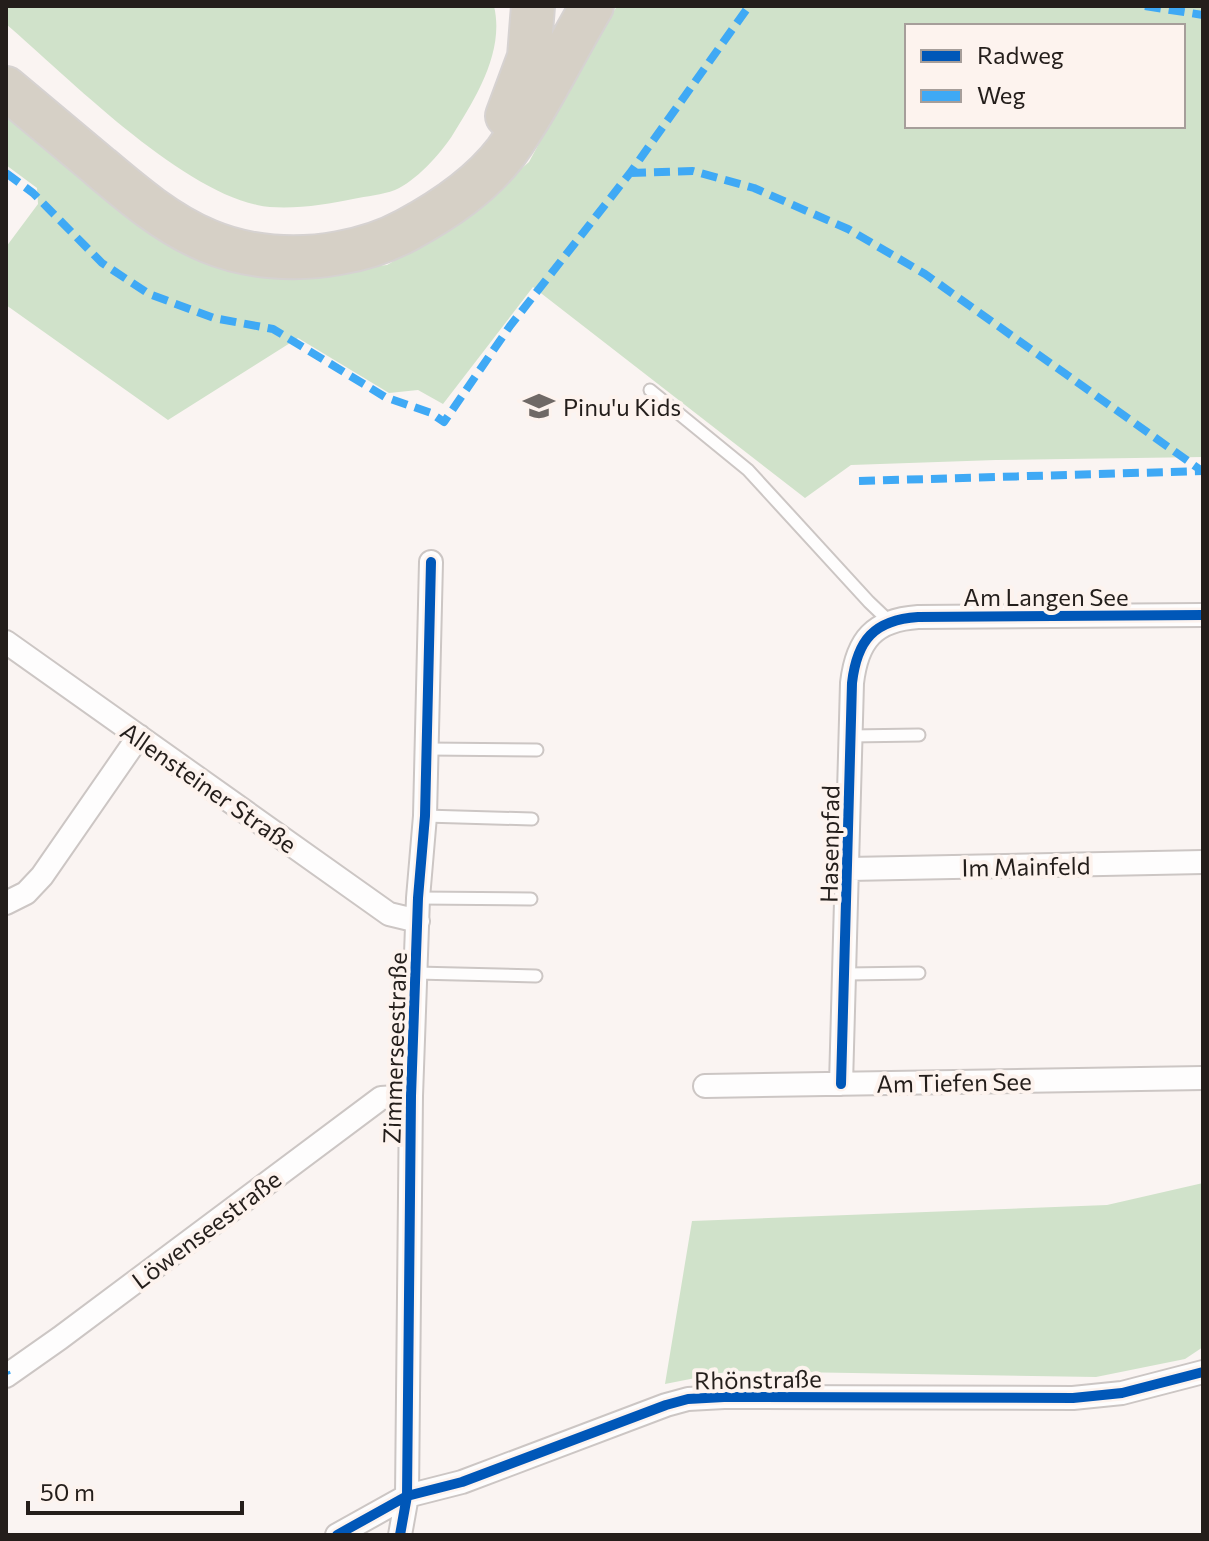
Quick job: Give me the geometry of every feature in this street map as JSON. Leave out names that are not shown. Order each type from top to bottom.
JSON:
[{"type":"highway","points":[[6,62],[115,160],[186,214],[242,234],[278,241],[316,243],[349,237],[398,221],[440,195],[475,162],[512,107],[529,57],[533,6]]},
{"type":"highway","points":[[6,88],[139,199],[184,229],[219,245],[263,255],[293,258],[325,256],[380,243],[402,233],[448,206],[484,176],[505,153],[545,91],[592,6]]},
{"type":"street","name":"Zimmerseestraße","points":[[400,1535],[407,1496],[411,1096],[418,898],[425,816],[431,562]]},
{"type":"street","name":"Am Langen See","points":[[890,622],[918,617],[1203,615]]},
{"type":"street","name":"Hasenpfad","points":[[841,1084],[854,663],[870,634],[890,622]]},
{"type":"street","name":"Allensteiner Straße","points":[[6,642],[389,914],[418,921]]},
{"type":"street","points":[[6,903],[26,893],[42,876],[139,736]]},
{"type":"street","name":"Im Mainfeld","points":[[849,869],[1203,862]]},
{"type":"street","name":"Am Tiefen See","points":[[705,1086],[1203,1078]]},
{"type":"street","name":"Löwenseestraße","points":[[6,1374],[60,1338],[381,1098],[411,1096]]},
{"type":"street","name":"Rhönstraße","points":[[337,1535],[407,1496],[462,1482],[688,1399],[1073,1398],[1122,1393],[1203,1372]]},
{"type":"lane","points":[[650,390],[748,470],[890,622]]},
{"type":"lane","points":[[850,736],[919,735]]},
{"type":"lane","points":[[427,749],[537,750]]},
{"type":"lane","points":[[425,816],[532,819]]},
{"type":"lane","points":[[418,898],[531,899]]},
{"type":"lane","points":[[416,973],[536,976]]},
{"type":"lane","points":[[846,974],[919,973]]},
{"type":"green space","points":[[6,6],[494,6],[496,23],[492,58],[478,91],[447,143],[419,174],[403,186],[385,193],[318,205],[280,207],[257,205],[226,194],[159,154],[92,101],[6,24]]},
{"type":"green space","points":[[617,6],[1203,6],[1203,457],[851,465],[805,498],[533,287],[443,404],[418,390],[389,393],[298,338],[168,420],[6,305],[6,247],[38,204],[37,188],[6,165],[6,107],[273,276],[387,265],[462,221],[529,162]]},
{"type":"green space","points":[[1203,1183],[1203,1347],[1185,1359],[1096,1377],[731,1371],[665,1384],[692,1221],[1107,1205]]},
{"type":"marked path","points":[[6,173],[33,193],[102,263],[149,294],[214,318],[273,329],[385,397],[431,413],[444,422],[510,326],[630,173],[749,6]]},
{"type":"marked path","points":[[1145,6],[1203,15]]},
{"type":"marked path","points":[[630,173],[693,171],[754,188],[848,229],[925,274],[1202,471]]},
{"type":"marked path","points":[[859,481],[1203,471]]},
{"type":"cycle path","points":[[400,1535],[407,1496],[411,1096],[418,898],[425,816],[431,562]]},
{"type":"cycle path","points":[[841,1084],[852,683],[863,644],[879,628],[918,617],[1203,615]]},
{"type":"cycle path","points":[[337,1535],[407,1496],[462,1482],[688,1399],[1073,1398],[1122,1393],[1203,1372]]},
{"type":"place","name":"Pinu'u Kids","points":[[539,406]]}]
